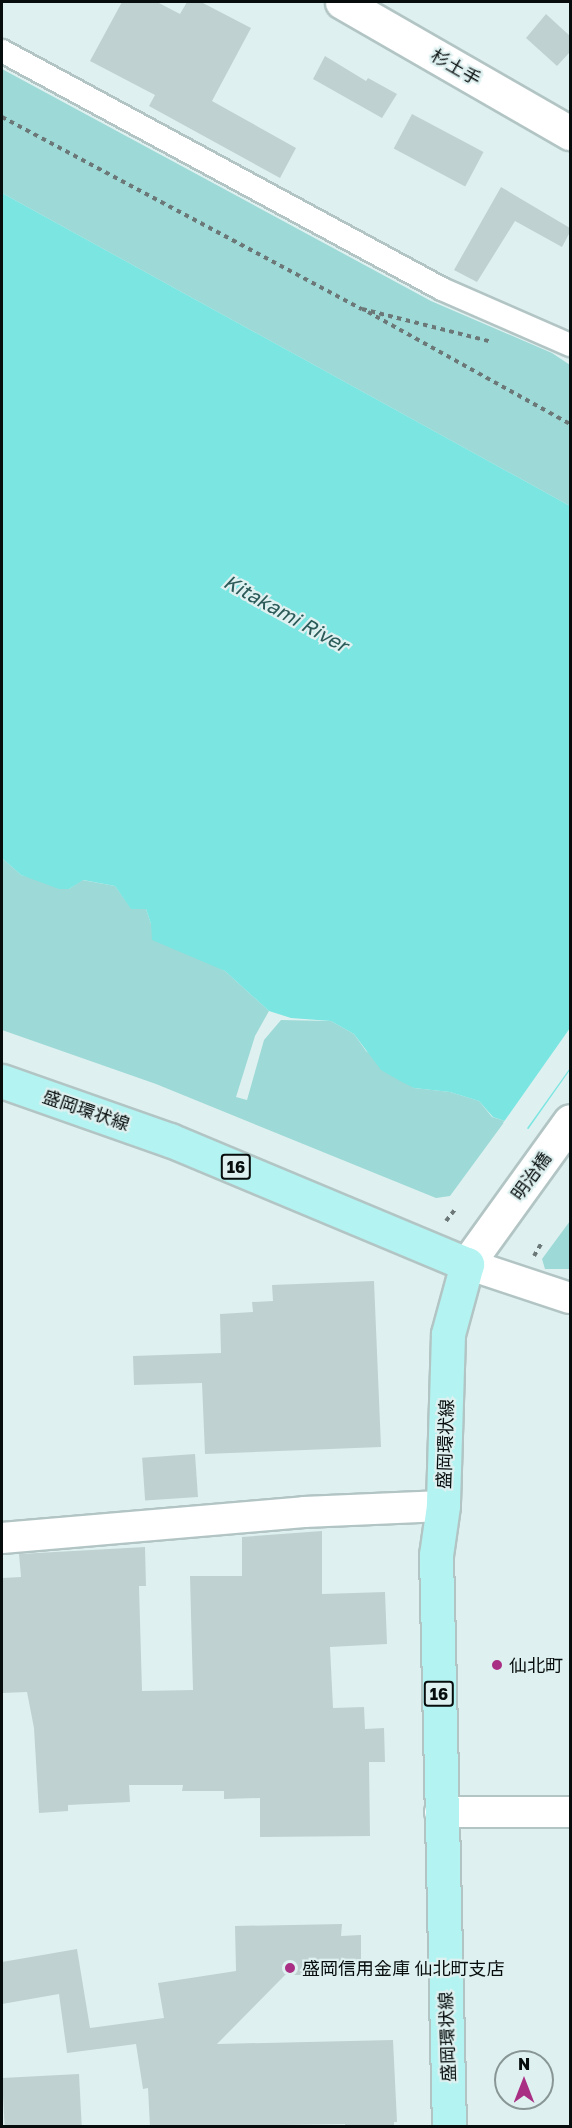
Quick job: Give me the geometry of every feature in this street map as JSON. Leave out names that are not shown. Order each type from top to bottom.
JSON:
[{"type":"main road","name":"盛岡環状線","points":[[2,1081],[170,1140],[467,1264],[448,1334],[443,1506],[436,1555],[440,1812],[449,2127]]},
{"type":"street","name":"杉土手","points":[[342,2],[570,133]]},
{"type":"street","points":[[2,51],[442,289],[570,345]]},
{"type":"street","name":"明治橋","points":[[467,1264],[570,1121]]},
{"type":"street","points":[[467,1264],[570,1298]]},
{"type":"street","points":[[2,1538],[304,1512],[443,1506]]},
{"type":"street","points":[[440,1812],[570,1812]]},
{"type":"path","points":[[2,117],[362,309],[570,424]]},
{"type":"path","points":[[362,309],[498,344]]},
{"type":"path","points":[[446,1221],[456,1208]]},
{"type":"path","points":[[533,1256],[542,1242]]},
{"type":"shaded area","points":[[2,69],[431,301],[552,353],[570,365],[570,506],[2,193]]},
{"type":"shaded area","points":[[2,858],[21,875],[69,889],[82,880],[115,886],[131,908],[146,909],[151,924],[197,957],[225,971],[269,1011],[255,1036],[236,1097],[247,1100],[264,1040],[281,1020],[331,1021],[354,1034],[366,1051],[414,1088],[450,1092],[479,1101],[492,1117],[505,1121],[450,1196],[436,1198],[156,1084],[2,1030]]},
{"type":"shaded area","points":[[570,1221],[570,1269],[545,1269],[542,1259]]},
{"type":"water","name":"Kitakami River","points":[[2,193],[570,506],[570,1143],[493,1117],[479,1101],[450,1092],[414,1088],[400,1081],[381,1070],[354,1034],[331,1021],[291,1018],[269,1011],[225,971],[152,940],[151,924],[146,909],[131,909],[115,886],[83,880],[69,889],[59,889],[21,875],[2,858]]},
{"type":"pier","points":[[570,1028],[570,1068],[525,1131],[503,1123]]},
{"type":"pier","points":[[570,1070],[570,1146],[527,1131]]},
{"type":"building","points":[[122,2],[157,2],[180,14],[187,2],[201,2],[251,28],[212,101],[296,148],[280,178],[149,106],[155,95],[90,61]]},
{"type":"building","points":[[546,14],[570,36],[570,52],[557,66],[526,38]]},
{"type":"building","points":[[325,56],[366,81],[368,78],[397,94],[382,118],[313,79]]},
{"type":"building","points":[[412,114],[484,152],[465,186],[394,148]]},
{"type":"building","points":[[501,187],[570,228],[570,232],[562,247],[515,221],[477,282],[454,270]]},
{"type":"building","points":[[374,1281],[381,1447],[205,1454],[202,1383],[134,1385],[133,1356],[221,1353],[220,1314],[253,1312],[252,1302],[273,1301],[272,1285]]},
{"type":"building","points":[[195,1454],[198,1497],[145,1501],[142,1458]]},
{"type":"building","points":[[322,1531],[322,1594],[385,1592],[387,1644],[330,1647],[333,1708],[364,1707],[365,1729],[384,1728],[385,1762],[369,1762],[370,1836],[260,1837],[260,1798],[224,1799],[224,1791],[182,1791],[183,1785],[129,1785],[130,1802],[68,1805],[68,1811],[39,1813],[34,1728],[27,1692],[2,1693],[2,1578],[21,1577],[19,1554],[145,1547],[146,1586],[139,1586],[142,1691],[193,1690],[190,1576],[242,1576],[242,1537]]},
{"type":"building","points":[[342,1924],[341,1936],[361,1935],[361,1961],[344,1961],[344,1975],[285,1975],[217,2044],[393,2040],[397,2122],[394,2122],[394,2127],[345,2127],[345,2124],[150,2127],[148,2088],[143,2089],[136,2044],[67,2053],[59,1994],[2,2004],[2,1962],[77,1949],[90,2028],[164,2018],[158,1983],[236,1971],[235,1926]]},
{"type":"building","points":[[79,2074],[82,2126],[5,2126],[2,2078]]},
{"type":"place","name":"仙北町","points":[[497,1665]]},
{"type":"place","name":"盛岡信用金庫 仙北町支店","points":[[290,1968]]}]
